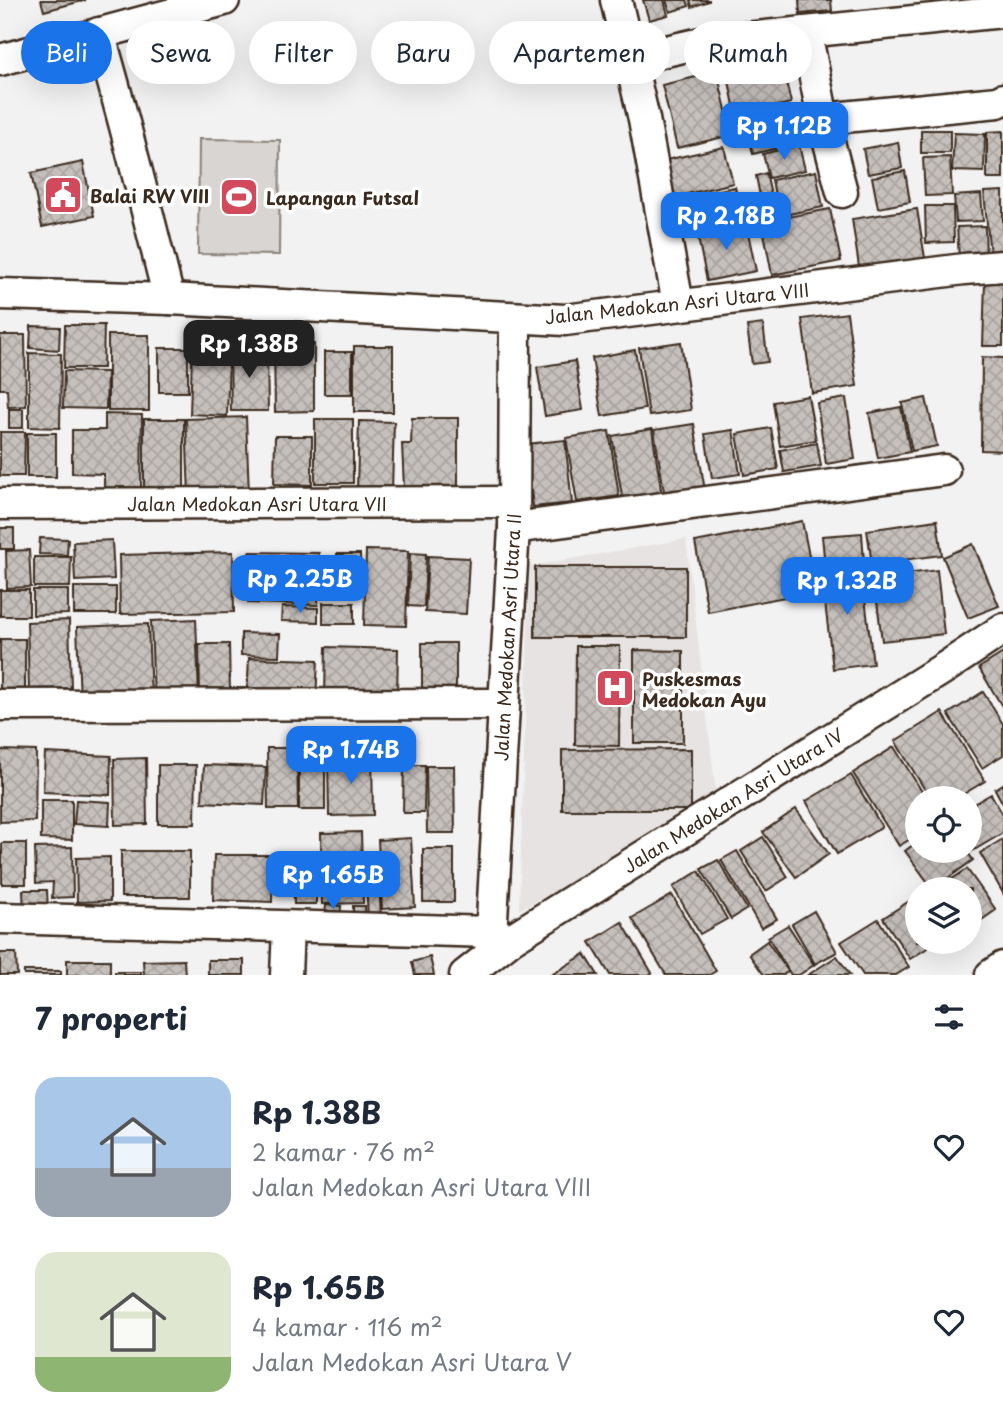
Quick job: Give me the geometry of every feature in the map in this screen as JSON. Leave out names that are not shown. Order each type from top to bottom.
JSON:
[{"type":"street","points":[[112,30],[224,0]]},
{"type":"street","points":[[617,0],[622,21]]},
{"type":"street","points":[[812,31],[1003,12]]},
{"type":"street","points":[[0,60],[21,54]]},
{"type":"street","points":[[812,63],[842,192]]},
{"type":"street","points":[[112,76],[170,299]]},
{"type":"street","points":[[636,84],[678,304]]},
{"type":"street","points":[[823,119],[998,102],[1003,99]]},
{"type":"street","name":"Jalan Medokan Asri Utara VIII","points":[[0,294],[170,299],[565,320],[1003,266]]},
{"type":"street","name":"Jalan Medokan Asri Utara II","points":[[497,942],[504,704],[514,515],[514,318]]},
{"type":"street","name":"Jalan Medokan Asri Utara VII","points":[[0,505],[514,515],[944,470]]},
{"type":"street","name":"Jalan Medokan Asri Utara IV","points":[[465,975],[497,942],[946,667],[1003,629]]},
{"type":"street","points":[[0,705],[504,704]]},
{"type":"street","points":[[0,918],[288,928],[497,942]]},
{"type":"street","points":[[286,975],[288,928]]},
{"type":"street","points":[[991,975],[1003,967]]},
{"type":"shaded area","name":"Lapangan Futsal","points":[[199,139],[280,140],[279,255],[198,254]]},
{"type":"shaded area","name":"Puskesmas Medokan Ayu","points":[[686,539],[718,810],[519,910],[530,566]]},
{"type":"building","points":[[41,0],[86,0],[44,11]]},
{"type":"building","points":[[643,0],[664,0],[668,15],[649,20]]},
{"type":"building","points":[[666,0],[687,0],[689,6],[670,12]]},
{"type":"building","points":[[690,0],[709,0],[709,1],[692,7]]},
{"type":"building","points":[[799,0],[831,0],[832,11],[800,14]]},
{"type":"building","points":[[931,0],[964,0],[964,5],[931,6]]},
{"type":"building","points":[[684,80],[684,84],[720,84],[732,135],[677,148],[662,85]]},
{"type":"building","points":[[730,84],[787,84],[791,103],[736,115]]},
{"type":"building","points":[[794,112],[802,142],[753,154],[746,124]]},
{"type":"building","points":[[921,130],[950,130],[950,153],[921,153]]},
{"type":"building","points":[[1003,131],[1003,179],[987,179],[987,132]]},
{"type":"building","points":[[954,133],[985,134],[984,172],[952,171]]},
{"type":"building","points":[[898,142],[902,168],[868,174],[863,149]]},
{"type":"building","points":[[799,145],[805,170],[769,178],[763,154]]},
{"type":"building","points":[[724,147],[733,183],[675,197],[666,160]]},
{"type":"building","points":[[950,157],[952,195],[925,196],[923,158]]},
{"type":"building","name":"Balai RW VIII","points":[[83,162],[94,216],[42,227],[31,173]]},
{"type":"building","points":[[816,171],[823,207],[779,216],[772,180]]},
{"type":"building","points":[[905,171],[910,202],[878,208],[872,177]]},
{"type":"building","points":[[766,173],[773,204],[762,206],[756,176]]},
{"type":"building","points":[[735,187],[742,217],[697,227],[690,196]]},
{"type":"building","points":[[1003,191],[1003,254],[990,255],[984,192]]},
{"type":"building","points":[[981,194],[983,221],[956,222],[954,196]]},
{"type":"building","points":[[925,206],[953,206],[954,242],[926,243]]},
{"type":"building","points":[[830,209],[841,261],[772,275],[762,222]]},
{"type":"building","points":[[917,209],[925,258],[859,267],[852,219]]},
{"type":"building","points":[[746,223],[756,271],[707,281],[697,233]]},
{"type":"building","points":[[985,226],[986,257],[959,258],[957,227]]},
{"type":"building","points":[[985,281],[1003,281],[1003,346],[983,346]]},
{"type":"building","points":[[847,313],[857,386],[812,393],[802,319]]},
{"type":"building","points":[[763,324],[768,362],[752,364],[747,326]]},
{"type":"building","points":[[65,325],[104,325],[103,368],[64,368]]},
{"type":"building","points":[[31,326],[60,327],[59,350],[30,348]]},
{"type":"building","points":[[0,335],[25,335],[26,406],[8,407],[7,389],[0,389]]},
{"type":"building","points":[[108,335],[149,335],[149,411],[108,411]]},
{"type":"building","points":[[681,342],[691,410],[649,416],[639,348]]},
{"type":"building","points":[[314,344],[314,411],[275,412],[274,345]]},
{"type":"building","points":[[354,346],[393,346],[393,412],[354,412]]},
{"type":"building","points":[[159,348],[188,348],[188,392],[159,392]]},
{"type":"building","points":[[230,350],[267,350],[268,411],[231,411]]},
{"type":"building","points":[[635,350],[645,409],[602,416],[592,358]]},
{"type":"building","points":[[324,352],[352,352],[352,394],[324,394]]},
{"type":"building","points":[[29,353],[61,354],[60,428],[29,427]]},
{"type":"building","points":[[192,355],[229,357],[227,416],[190,414]]},
{"type":"building","points":[[982,357],[1003,358],[1003,451],[981,450]]},
{"type":"building","points":[[575,361],[583,410],[545,416],[537,367]]},
{"type":"building","points":[[64,371],[107,372],[106,409],[63,408]]},
{"type":"building","points":[[808,396],[816,440],[780,446],[773,402]]},
{"type":"building","points":[[846,398],[855,459],[826,464],[817,403]]},
{"type":"building","points":[[926,398],[937,446],[912,451],[902,403]]},
{"type":"building","points":[[901,407],[910,452],[878,458],[869,413]]},
{"type":"building","points":[[9,409],[23,409],[23,428],[9,428]]},
{"type":"building","points":[[105,414],[142,415],[141,491],[104,490],[104,474],[72,473],[72,430],[105,430]]},
{"type":"building","points":[[246,417],[249,494],[189,497],[186,419]]},
{"type":"building","points":[[412,418],[458,418],[458,488],[404,488],[402,444],[411,444]]},
{"type":"building","points":[[144,419],[184,419],[184,491],[144,491]]},
{"type":"building","points":[[315,419],[353,419],[353,483],[315,483]]},
{"type":"building","points":[[359,421],[394,422],[392,490],[357,489]]},
{"type":"building","points":[[694,424],[706,497],[666,503],[654,430]]},
{"type":"building","points":[[771,428],[778,469],[744,475],[737,434]]},
{"type":"building","points":[[652,429],[662,496],[623,502],[612,436]]},
{"type":"building","points":[[733,430],[740,474],[712,478],[705,434]]},
{"type":"building","points":[[609,431],[619,496],[577,502],[566,438]]},
{"type":"building","points":[[0,432],[25,432],[24,476],[0,476]]},
{"type":"building","points":[[27,433],[56,433],[56,477],[27,477]]},
{"type":"building","points":[[275,436],[312,436],[312,485],[274,484]]},
{"type":"building","points":[[565,440],[572,503],[533,507],[526,444]]},
{"type":"building","points":[[817,443],[821,466],[784,472],[780,450]]},
{"type":"building","points":[[937,520],[942,555],[872,564],[867,530]]},
{"type":"building","points":[[802,521],[816,591],[708,612],[695,542]]},
{"type":"building","points":[[0,528],[14,528],[14,549],[0,549]]},
{"type":"building","points":[[862,533],[864,563],[825,566],[822,536]]},
{"type":"building","points":[[40,538],[68,539],[67,555],[39,554]]},
{"type":"building","points":[[112,540],[114,579],[75,581],[73,542]]},
{"type":"building","points":[[973,544],[999,606],[968,618],[943,557]]},
{"type":"building","points":[[29,550],[31,587],[7,588],[6,551]]},
{"type":"building","points":[[366,550],[408,551],[406,626],[364,625]]},
{"type":"building","points":[[233,552],[234,612],[120,614],[119,555]]},
{"type":"building","points":[[249,552],[319,553],[318,605],[248,603]]},
{"type":"building","points":[[410,553],[426,554],[424,607],[408,606]]},
{"type":"building","points":[[337,554],[360,554],[361,590],[337,590]]},
{"type":"building","points":[[428,556],[469,558],[466,614],[425,612]]},
{"type":"building","points":[[34,557],[71,557],[70,587],[34,587]]},
{"type":"building","points":[[861,565],[873,664],[833,669],[821,570]]},
{"type":"building","points":[[535,567],[686,567],[686,637],[535,637]]},
{"type":"building","points":[[937,570],[944,634],[882,641],[874,578]]},
{"type":"building","points":[[74,587],[116,587],[116,614],[74,614]]},
{"type":"building","points":[[0,590],[29,590],[29,616],[0,616]]},
{"type":"building","points":[[33,590],[68,590],[68,614],[33,615]]},
{"type":"building","points":[[323,603],[354,603],[354,624],[323,624]]},
{"type":"building","points":[[282,607],[318,608],[318,622],[281,621]]},
{"type":"building","points":[[196,619],[199,697],[154,699],[151,621]]},
{"type":"building","points":[[69,620],[71,688],[29,689],[27,622]]},
{"type":"building","points":[[148,624],[151,697],[80,700],[77,627]]},
{"type":"building","points":[[241,633],[280,634],[279,656],[241,655]]},
{"type":"building","points":[[0,639],[25,639],[25,689],[0,690]]},
{"type":"building","points":[[422,643],[456,643],[456,695],[422,695]]},
{"type":"building","points":[[199,644],[229,644],[230,695],[200,695]]},
{"type":"building","points":[[576,646],[620,646],[619,746],[575,745]]},
{"type":"building","points":[[326,647],[398,649],[397,698],[325,696]]},
{"type":"building","points":[[634,650],[683,651],[683,743],[634,743]]},
{"type":"building","points":[[1003,653],[1003,708],[979,668]]},
{"type":"building","points":[[249,658],[318,660],[316,700],[247,698]]},
{"type":"building","points":[[983,692],[1003,724],[1003,755],[982,768],[948,714]]},
{"type":"building","points":[[942,712],[985,781],[977,786],[923,786],[895,741]]},
{"type":"building","points":[[894,747],[918,786],[905,786],[905,842],[899,846],[853,773]]},
{"type":"building","points":[[267,748],[297,748],[298,809],[268,809]]},
{"type":"building","points":[[691,749],[691,810],[562,810],[562,750]]},
{"type":"building","points":[[0,750],[36,751],[35,821],[0,822]]},
{"type":"building","points":[[45,753],[111,756],[110,795],[43,792]]},
{"type":"building","points":[[372,756],[373,815],[329,816],[328,757]]},
{"type":"building","points":[[146,758],[147,824],[115,825],[114,759]]},
{"type":"building","points":[[299,763],[325,763],[325,810],[299,810]]},
{"type":"building","points":[[158,765],[196,765],[195,824],[158,824]]},
{"type":"building","points":[[204,765],[266,767],[264,805],[202,802]]},
{"type":"building","points":[[404,765],[425,765],[424,813],[403,813]]},
{"type":"building","points":[[426,766],[454,766],[455,833],[427,833]]},
{"type":"building","points":[[851,775],[882,827],[837,854],[806,801]]},
{"type":"building","points":[[1003,784],[1003,804],[995,789]]},
{"type":"building","points":[[991,794],[1003,815],[1003,833],[982,845],[982,799]]},
{"type":"building","points":[[41,800],[72,800],[72,840],[41,839]]},
{"type":"building","points":[[76,800],[110,802],[109,826],[74,824]]},
{"type":"building","points":[[796,809],[829,854],[796,877],[763,832]]},
{"type":"building","points":[[361,832],[363,903],[322,904],[321,833]]},
{"type":"building","points":[[763,837],[788,877],[766,891],[741,851]]},
{"type":"building","points":[[411,838],[415,907],[382,909],[378,840]]},
{"type":"building","points":[[1003,839],[1003,893],[982,856],[982,852]]},
{"type":"building","points":[[2,843],[26,843],[26,884],[2,884]]},
{"type":"building","points":[[72,847],[73,897],[52,898],[53,882],[36,883],[35,848]]},
{"type":"building","points":[[423,849],[454,849],[454,902],[423,902]]},
{"type":"building","points":[[121,851],[190,851],[190,897],[121,897]]},
{"type":"building","points":[[737,851],[777,919],[761,928],[721,860]]},
{"type":"building","points":[[214,855],[273,855],[272,902],[213,900]]},
{"type":"building","points":[[293,856],[316,856],[316,904],[294,904]]},
{"type":"building","points":[[110,857],[110,901],[77,902],[76,858]]},
{"type":"building","points":[[718,860],[747,909],[731,919],[701,869]]},
{"type":"building","points":[[914,863],[969,863],[950,877],[924,877]]},
{"type":"building","points":[[967,869],[973,877],[955,877]]},
{"type":"building","points":[[699,871],[727,919],[700,934],[673,887]]},
{"type":"building","points":[[379,882],[381,918],[368,918],[366,883]]},
{"type":"building","points":[[23,890],[47,890],[48,913],[24,913]]},
{"type":"building","points":[[982,890],[996,910],[982,920]]},
{"type":"building","points":[[672,895],[716,971],[709,975],[666,975],[632,918]]},
{"type":"building","points":[[905,904],[905,951],[883,918]]},
{"type":"building","points":[[326,905],[341,906],[340,918],[325,917]]},
{"type":"building","points":[[353,906],[365,906],[366,920],[353,920]]},
{"type":"building","points":[[814,911],[837,952],[815,964],[792,924]]},
{"type":"building","points":[[878,919],[909,967],[896,975],[863,975],[841,942]]},
{"type":"building","points":[[622,922],[652,973],[649,975],[610,975],[590,942]]},
{"type":"building","points":[[788,925],[814,965],[799,975],[791,975],[768,937]]},
{"type":"building","points":[[767,941],[788,971],[783,975],[764,975],[749,954]]},
{"type":"building","points":[[0,953],[16,953],[17,975],[0,975]]},
{"type":"building","points":[[585,954],[598,975],[551,975]]},
{"type":"building","points":[[837,956],[850,975],[808,975]]},
{"type":"building","points":[[430,957],[434,975],[415,975],[412,962]]},
{"type":"building","points":[[67,960],[110,960],[110,975],[67,975]]},
{"type":"building","points":[[184,960],[185,975],[144,975],[143,961]]},
{"type":"building","points":[[208,960],[244,960],[244,975],[208,975]]},
{"type":"building","points":[[24,971],[61,971],[61,975],[24,975]]},
{"type":"building","points":[[115,972],[141,972],[141,975],[115,975]]},
{"type":"place","name":"Balai RW VIII","points":[[63,195]]},
{"type":"place","name":"Lapangan Futsal","points":[[239,197]]},
{"type":"place","name":"Puskesmas Medokan Ayu","points":[[615,688]]}]
